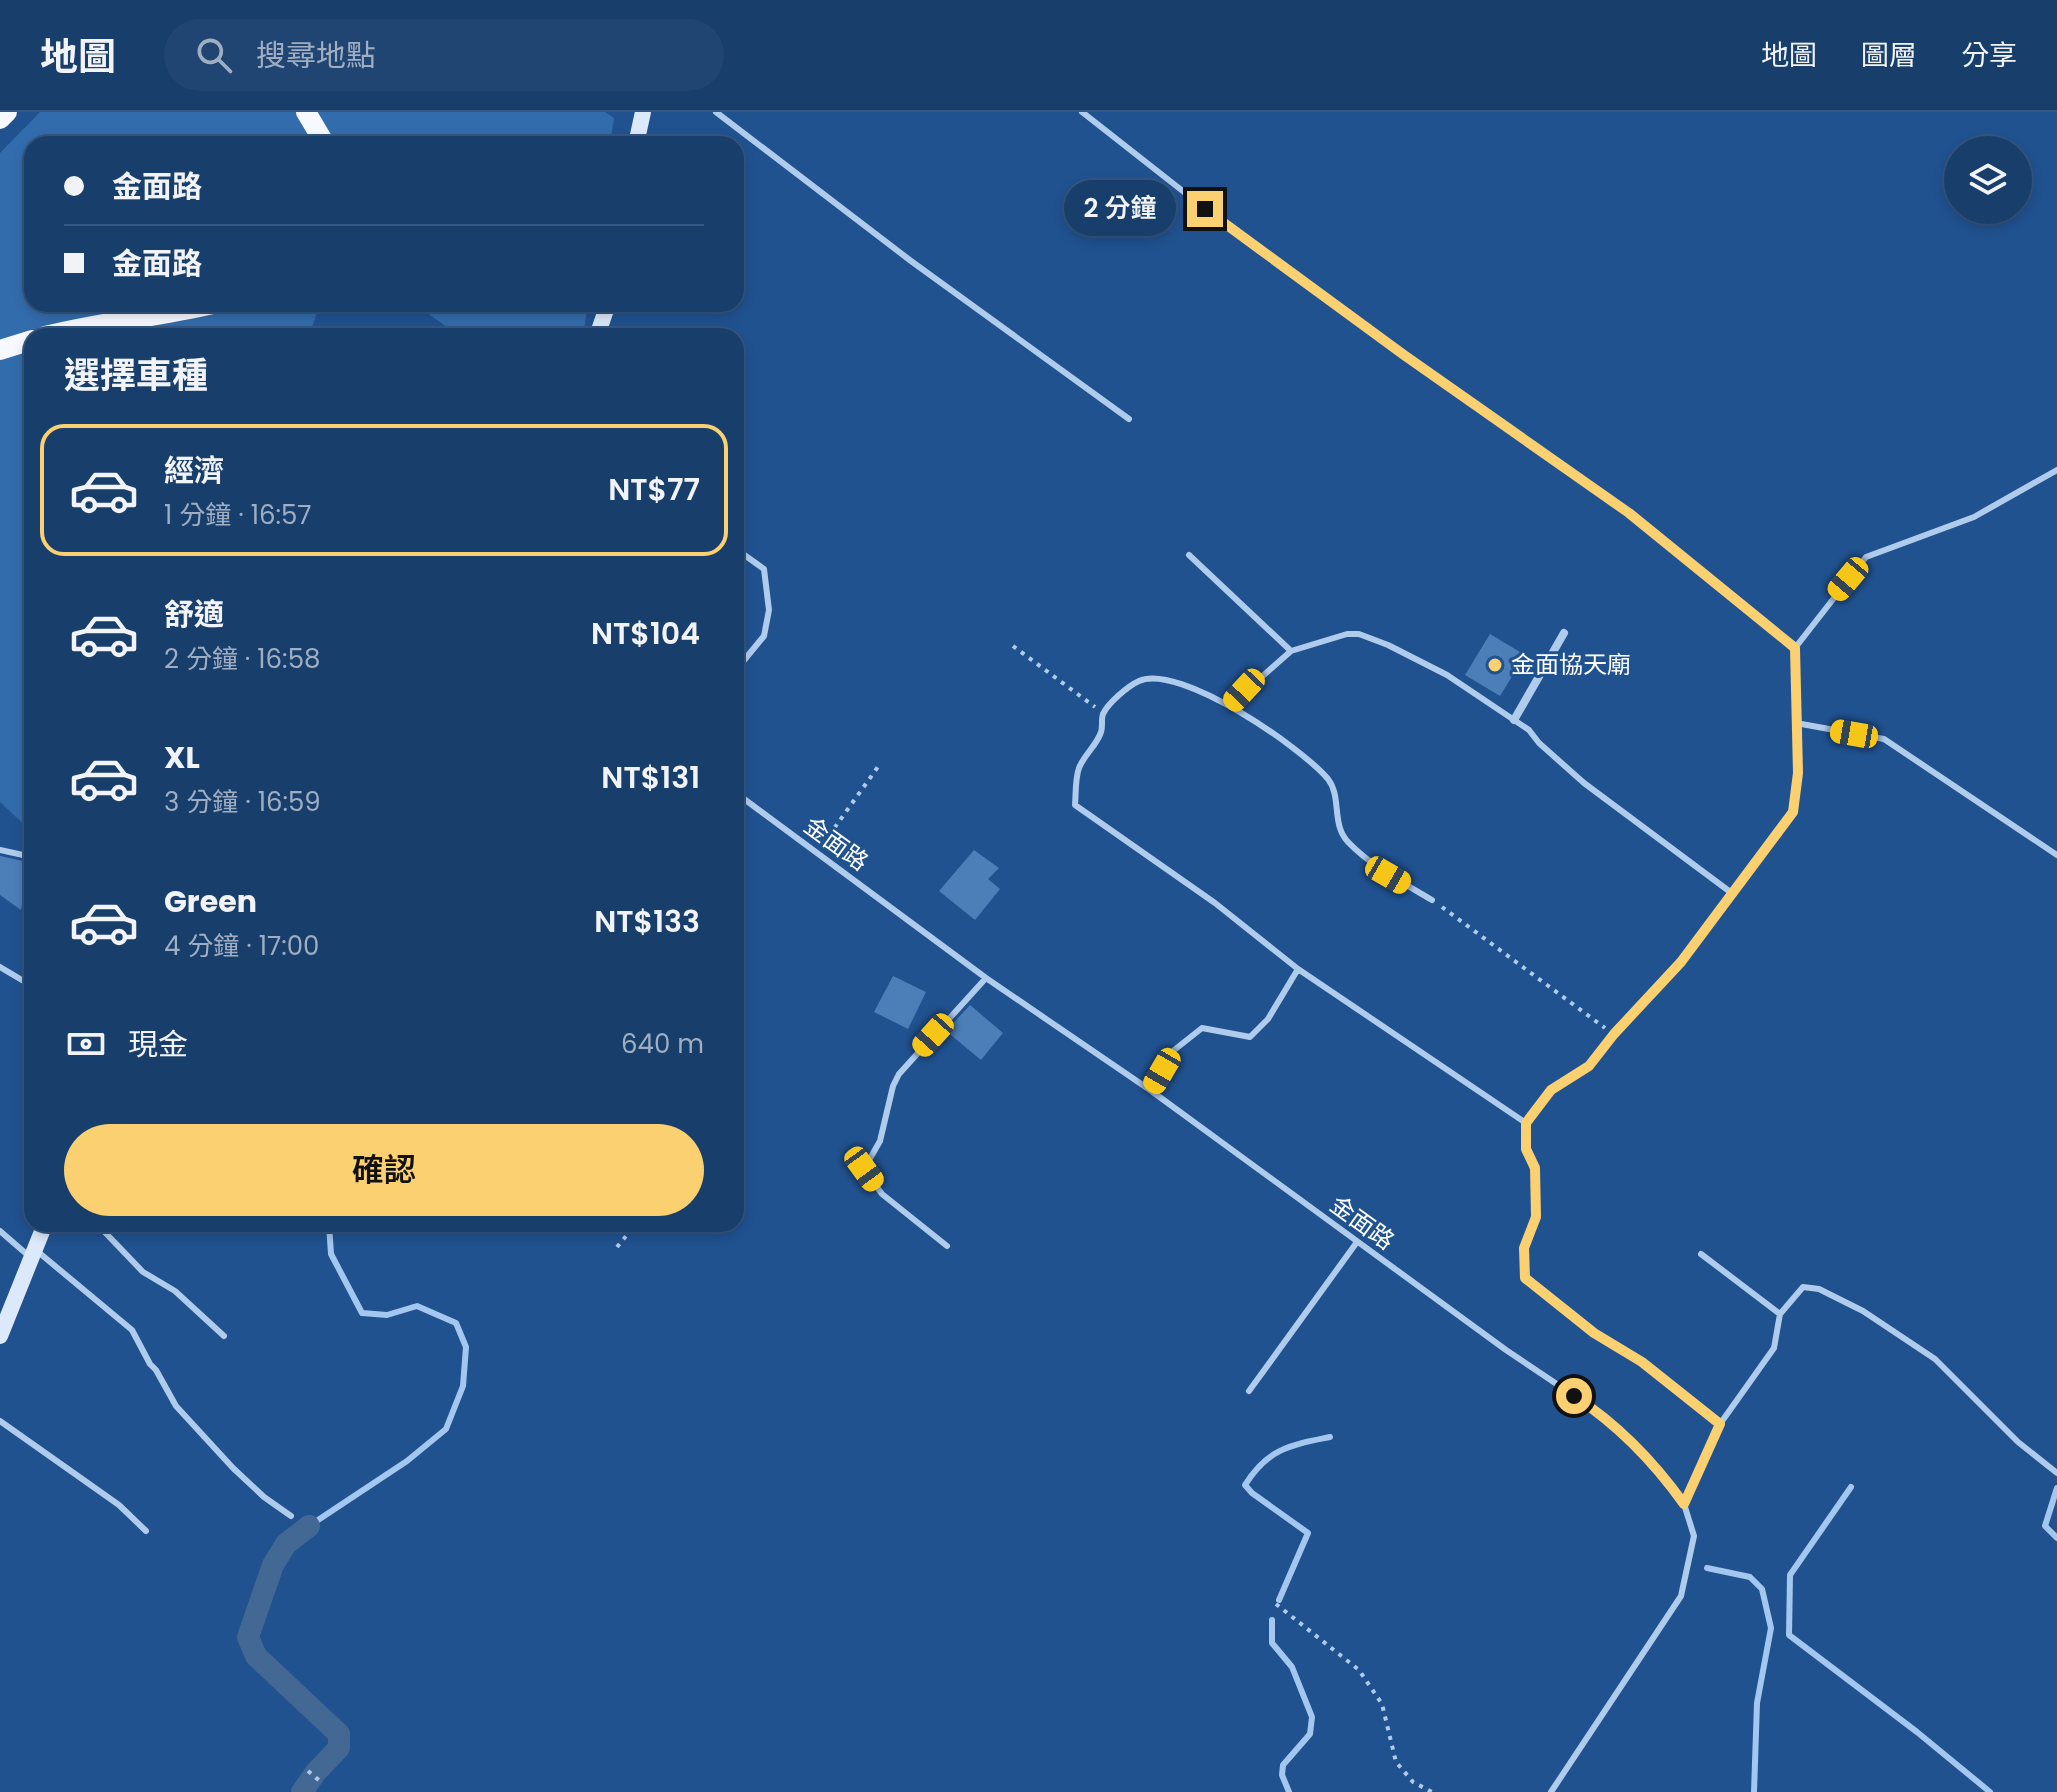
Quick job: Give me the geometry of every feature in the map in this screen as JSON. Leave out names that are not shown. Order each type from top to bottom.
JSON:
[{"type":"main road","points":[[0,119],[7,112]]},
{"type":"main road","points":[[306,112],[320,136]]},
{"type":"main road","points":[[78,328],[179,312]]},
{"type":"main road","points":[[0,350],[24,342]]},
{"type":"street","points":[[638,136],[643,112]]},
{"type":"street","points":[[1514,720],[1564,633]]},
{"type":"street","points":[[0,1336],[42,1232]]},
{"type":"lane","points":[[716,112],[911,261],[1129,419]]},
{"type":"lane","points":[[1082,112],[1254,247],[1629,513],[1795,648]]},
{"type":"lane","points":[[1720,1424],[1642,1362],[1594,1333],[1525,1278],[1524,1248],[1536,1217],[1535,1168],[1526,1149],[1526,1123],[1551,1090],[1589,1066],[1614,1034],[1681,962],[1793,812],[1798,773],[1795,648],[1866,557],[1974,517],[2057,470]]},
{"type":"lane","points":[[744,555],[764,569],[769,610],[764,636],[744,660]]},
{"type":"lane","points":[[1189,555],[1291,651]]},
{"type":"lane","points":[[1230,705],[1291,651],[1347,634],[1359,634],[1434,667],[1529,730],[1539,743],[1584,783],[1733,894]]},
{"type":"lane","points":[[1432,900],[1388,875],[1346,840],[1338,825],[1330,782],[1296,752],[1230,705],[1166,680],[1141,680],[1103,713],[1101,732],[1079,769],[1075,805],[1215,903],[1298,969],[1526,1123]]},
{"type":"lane","points":[[1796,723],[1884,739],[2057,855]]},
{"type":"lane","name":"金面路","points":[[744,799],[986,978],[1150,1090],[1506,1350],[1597,1411],[1660,1471],[1684,1504],[1694,1536],[1681,1596],[1551,1792]]},
{"type":"lane","points":[[0,850],[24,855]]},
{"type":"lane","points":[[0,967],[24,981]]},
{"type":"lane","points":[[1150,1090],[1173,1051],[1202,1028],[1250,1037],[1268,1019],[1298,969]]},
{"type":"lane","points":[[947,1246],[882,1194],[864,1169],[880,1141],[893,1086],[899,1074],[986,978]]},
{"type":"lane","points":[[0,1231],[132,1330],[176,1406],[233,1468],[264,1497],[291,1516]]},
{"type":"lane","points":[[105,1232],[143,1272],[175,1291],[224,1336]]},
{"type":"lane","points":[[1249,1391],[1357,1242]]},
{"type":"lane","points":[[1701,1254],[1780,1314]]},
{"type":"lane","points":[[1684,1504],[1720,1424],[1774,1348],[1780,1314],[1803,1287],[1819,1289],[1863,1311],[1935,1359],[2018,1442],[2057,1473]]},
{"type":"lane","points":[[0,1421],[119,1505],[146,1531]]},
{"type":"path","points":[[1013,646],[1103,713]]},
{"type":"path","points":[[817,852],[880,764]]},
{"type":"path","points":[[1432,900],[1614,1034]]},
{"type":"path","points":[[617,1247],[629,1232]]},
{"type":"path","points":[[1276,1604],[1359,1670],[1382,1704],[1396,1762],[1413,1782],[1432,1792]]},
{"type":"path","points":[[308,1771],[321,1782]]},
{"type":"shaded area","points":[[40,112],[605,112],[614,118],[611,136],[24,136],[24,312],[317,312],[312,328],[24,328],[24,824],[0,802],[0,153]]},
{"type":"shaded area","points":[[426,312],[587,312],[584,328],[448,328]]},
{"type":"building","name":"金面協天廟","points":[[1490,634],[1525,655],[1500,696],[1465,675]]},
{"type":"building","points":[[974,850],[999,868],[988,879],[1000,889],[975,920],[939,891]]},
{"type":"building","points":[[0,856],[24,861],[21,910],[0,895]]},
{"type":"building","points":[[893,976],[926,992],[908,1029],[874,1012]]},
{"type":"building","points":[[970,1005],[1003,1033],[981,1060],[946,1031]]},
{"type":"waterway","points":[[309,1526],[407,1461],[446,1429],[463,1386],[466,1347],[456,1323],[417,1306],[387,1315],[362,1313],[331,1254],[330,1232]]},
{"type":"waterway","points":[[1279,1600],[1308,1533],[1245,1485],[1262,1463],[1282,1450],[1330,1437]]},
{"type":"waterway","points":[[1851,1487],[1790,1575],[1789,1635],[1990,1792]]},
{"type":"waterway","points":[[2057,1488],[2045,1526],[2057,1538]]},
{"type":"waterway","points":[[302,1792],[339,1748],[339,1734],[256,1656],[248,1637],[273,1565],[286,1544],[309,1526]]},
{"type":"waterway","points":[[1707,1568],[1750,1577],[1762,1589],[1771,1628],[1757,1703],[1754,1792]]},
{"type":"waterway","points":[[1272,1620],[1272,1643],[1292,1667],[1312,1717],[1310,1734],[1283,1765],[1282,1775],[1289,1792]]},
{"type":"place","name":"金面協天廟","points":[[1495,665]]},
{"type":"route","points":[[1205,209],[1454,391],[1629,513],[1795,648],[1798,773],[1793,812],[1681,962],[1614,1034],[1589,1066],[1551,1090],[1526,1123],[1526,1149],[1535,1168],[1536,1217],[1524,1248],[1525,1278],[1594,1333],[1642,1362],[1720,1424],[1684,1504],[1660,1471],[1597,1411],[1574,1396]]}]
